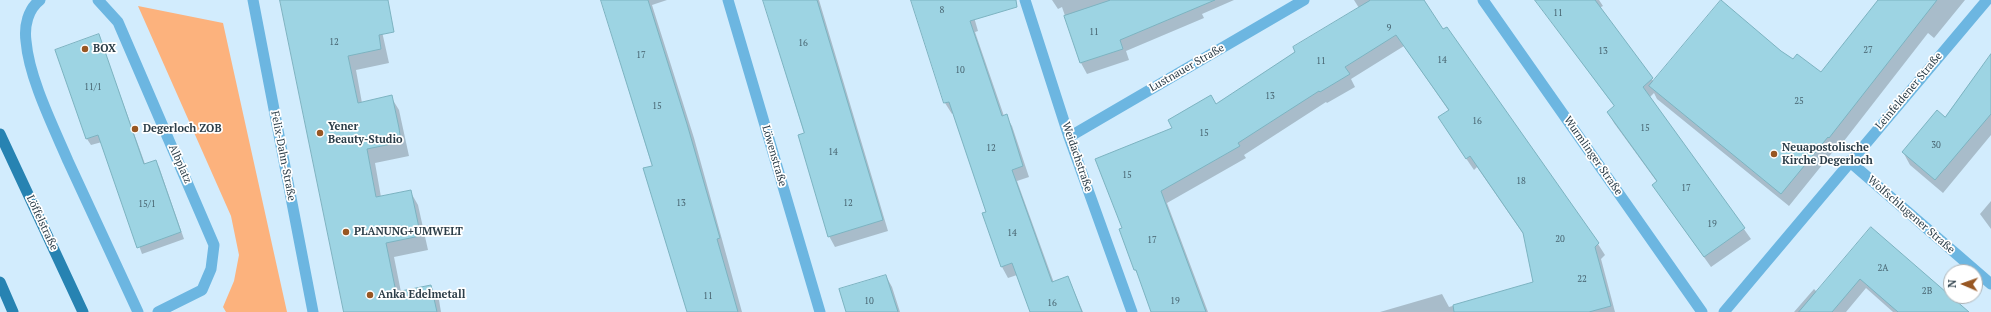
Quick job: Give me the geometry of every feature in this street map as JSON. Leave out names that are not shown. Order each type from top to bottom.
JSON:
[{"type":"main road","name":"Löffelstraße","points":[[0,134],[83,312]]},
{"type":"main road","points":[[0,282],[13,312]]},
{"type":"street","points":[[40,0],[33,5],[26,22],[26,41],[32,70],[54,129],[138,312]]},
{"type":"street","name":"Albplatz","points":[[98,0],[118,22],[188,181],[214,245],[211,269],[202,290],[158,312]]},
{"type":"street","name":"Felix-Dahn-Straße","points":[[253,0],[313,312]]},
{"type":"street","name":"Löwenstraße","points":[[728,0],[820,312]]},
{"type":"street","name":"Weidachstraße","points":[[1025,0],[1069,137],[1132,312]]},
{"type":"street","name":"Lustnauer Straße","points":[[1069,137],[1304,0]]},
{"type":"street","name":"Wurmlinger Straße","points":[[1483,0],[1702,312]]},
{"type":"street","name":"Leinfeldener Straße","points":[[1724,312],[1849,161],[1987,0]]},
{"type":"street","name":"Wolfschlugener Straße","points":[[1849,161],[1991,284]]},
{"type":"shaded area","points":[[138,6],[223,23],[287,312],[226,312],[223,307],[234,281],[239,255],[231,216]]},
{"type":"building","points":[[280,0],[388,0],[394,32],[379,35],[381,49],[348,56],[358,103],[392,95],[399,128],[401,142],[367,149],[376,197],[411,190],[418,223],[420,236],[386,243],[396,292],[431,285],[437,312],[344,312]]},
{"type":"building","points":[[601,0],[648,0],[687,124],[720,238],[717,239],[738,312],[687,312],[643,168],[652,166]]},
{"type":"building","points":[[763,0],[817,0],[883,220],[828,237],[798,135],[804,133]]},
{"type":"building","points":[[911,0],[1016,0],[1017,7],[970,21],[1002,116],[1007,114],[1023,166],[1012,170],[1052,282],[1068,276],[1082,312],[1030,312],[1012,263],[1001,267],[982,213],[986,212],[949,102],[944,103]]},
{"type":"building","points":[[1111,0],[1215,0],[1120,40],[1123,49],[1080,63],[1064,16]]},
{"type":"building","points":[[1371,0],[1424,0],[1443,29],[1447,27],[1599,243],[1595,247],[1611,306],[1589,312],[1454,312],[1453,305],[1533,282],[1523,233],[1470,156],[1466,159],[1438,117],[1449,110],[1396,35],[1345,67],[1350,74],[1320,92],[1319,91],[1238,143],[1240,146],[1161,191],[1206,312],[1151,312],[1119,229],[1122,228],[1095,159],[1172,128],[1168,120],[1211,95],[1216,104],[1295,52],[1293,47]]},
{"type":"building","points":[[1535,0],[1595,0],[1653,78],[1643,87],[1745,228],[1704,257],[1652,185],[1657,181],[1607,112],[1614,106]]},
{"type":"building","points":[[1721,0],[1781,51],[1793,59],[1797,54],[1821,72],[1878,0],[1937,0],[1829,138],[1828,137],[1781,194],[1649,86]]},
{"type":"building","points":[[99,34],[144,164],[156,160],[181,232],[137,248],[98,135],[86,139],[55,50]]},
{"type":"building","points":[[1991,54],[1991,114],[1935,180],[1902,152],[1937,110],[1945,117]]},
{"type":"building","points":[[1871,227],[1943,289],[1943,304],[1960,304],[1969,312],[1898,312],[1860,279],[1832,312],[1799,312]]},
{"type":"building","points":[[886,275],[898,312],[846,312],[839,289]]},
{"type":"place","name":"BOX","points":[[85,49]]},
{"type":"place","name":"Degerloch ZOB","points":[[135,129]]},
{"type":"place","name":"Yener Beauty-Studio","points":[[320,133]]},
{"type":"place","name":"Neuapostolische Kirche Degerloch","points":[[1774,154]]},
{"type":"place","name":"PLANUNG+UMWELT","points":[[346,232]]},
{"type":"place","name":"Anka Edelmetall","points":[[370,295]]}]
